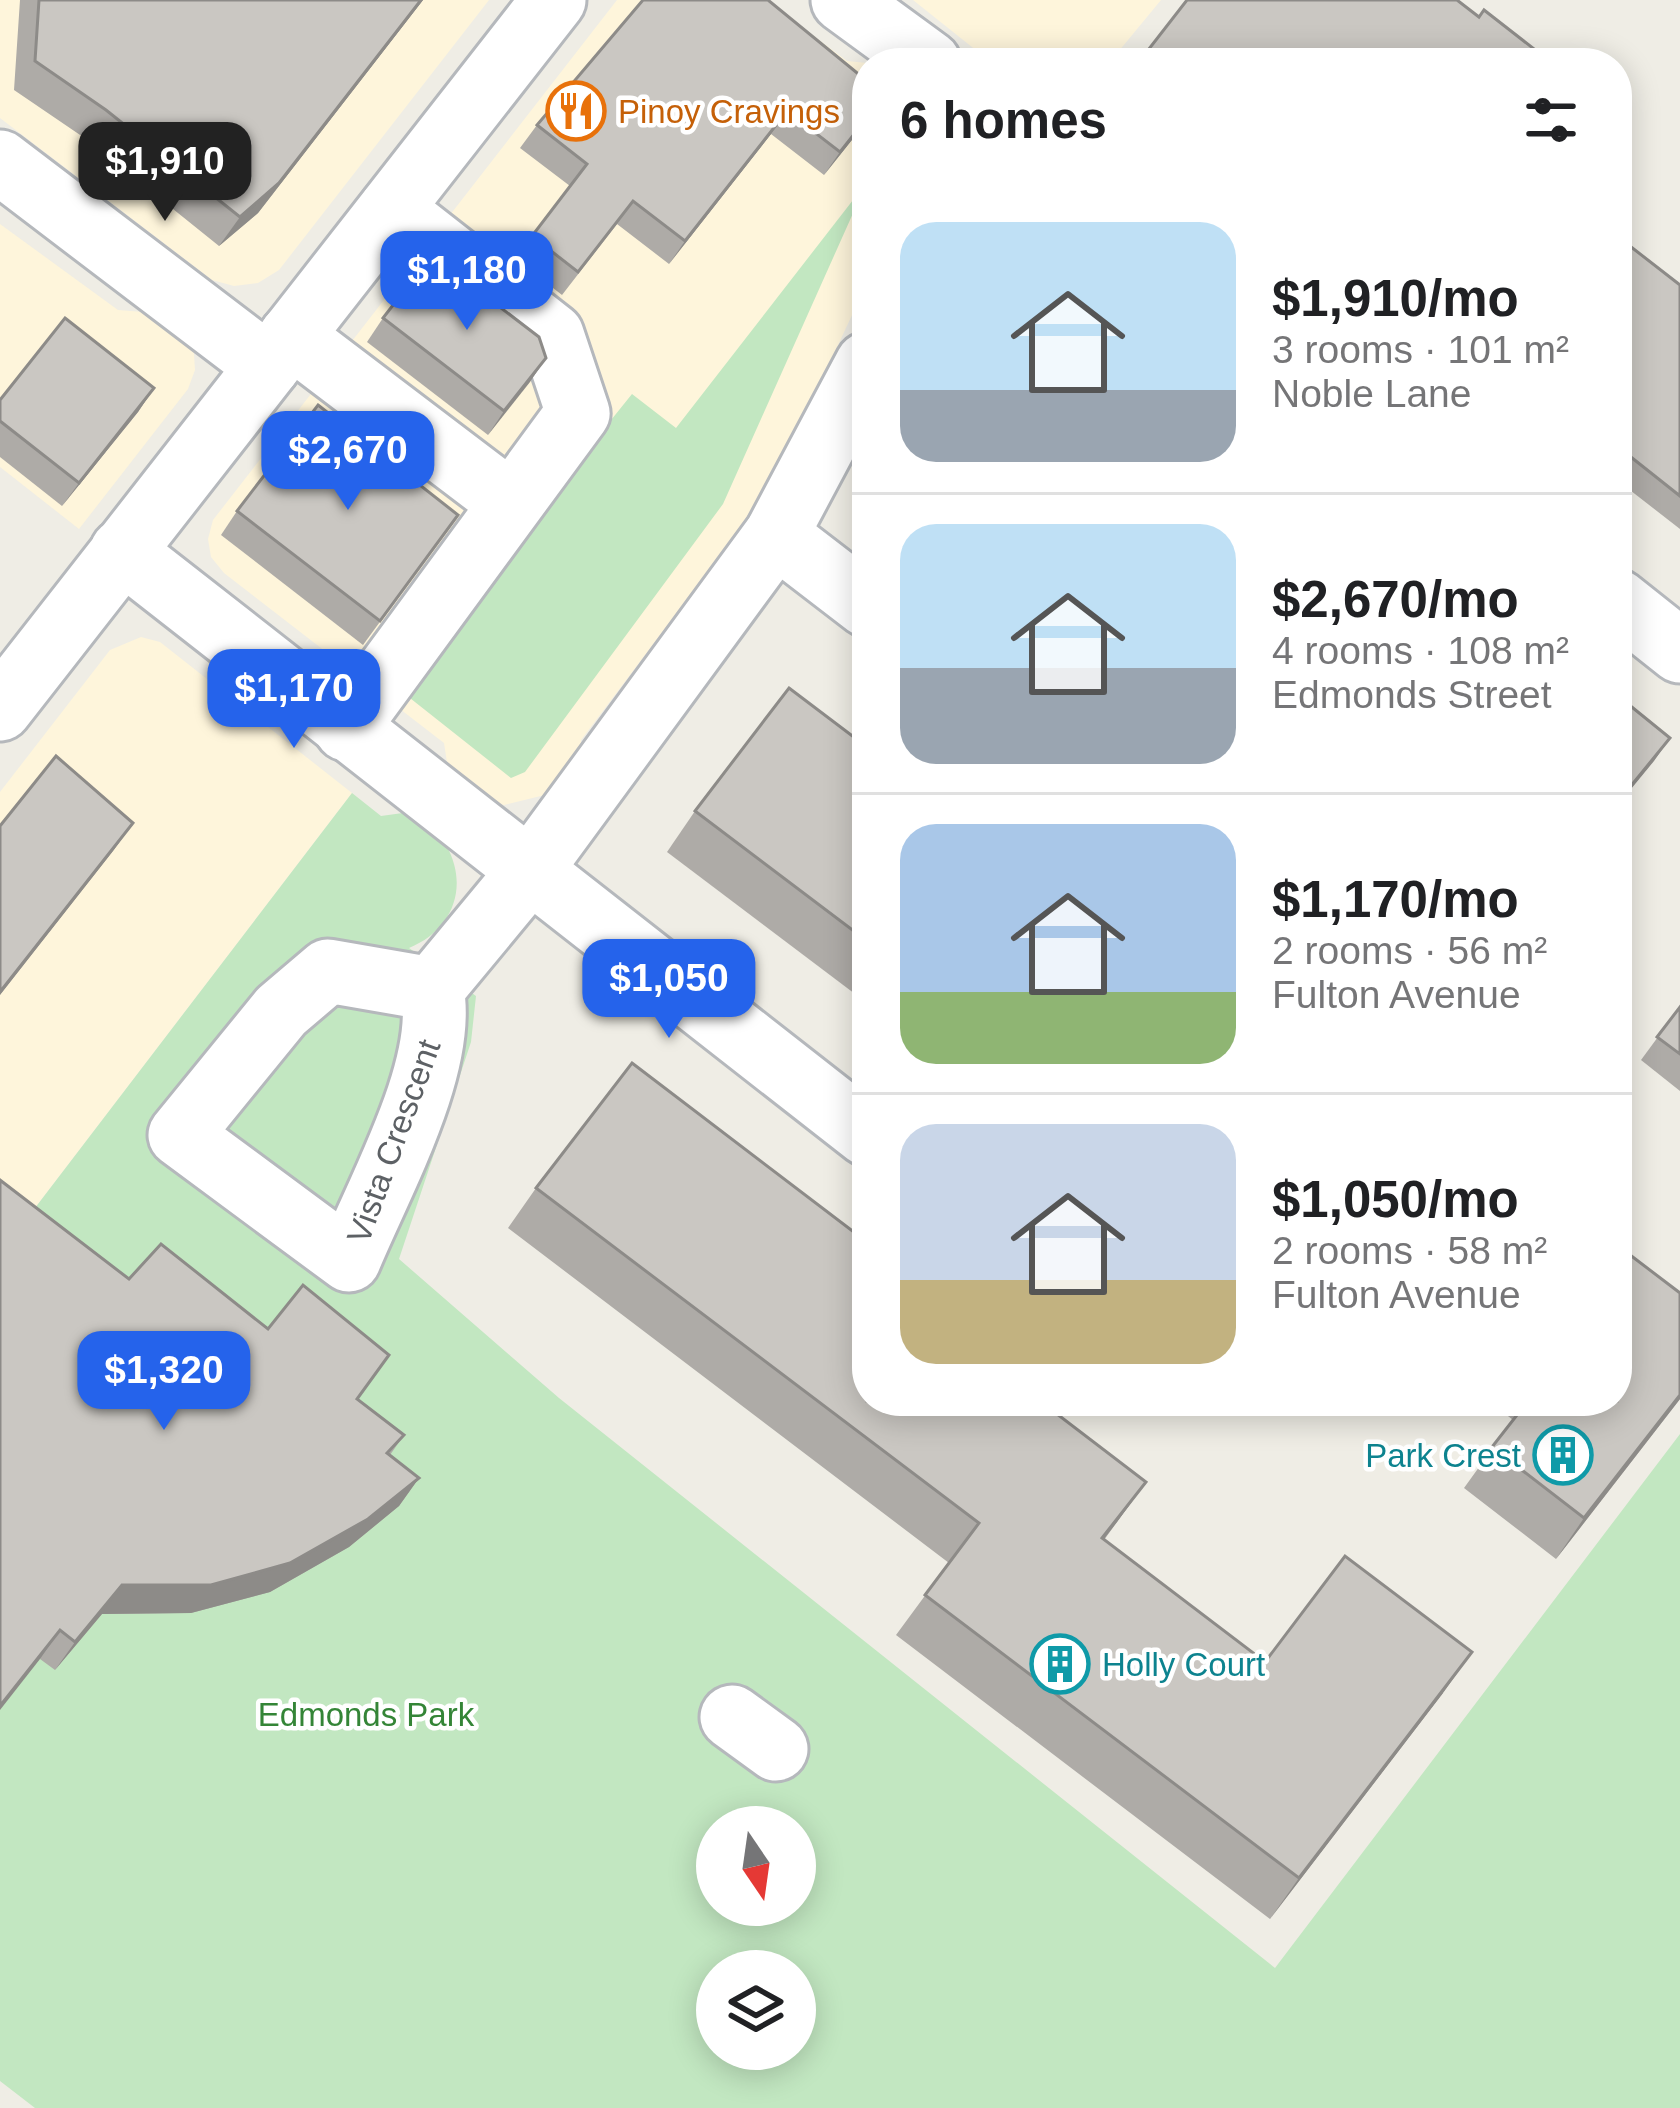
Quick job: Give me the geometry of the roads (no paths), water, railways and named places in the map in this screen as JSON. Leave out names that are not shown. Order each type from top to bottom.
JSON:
[{"type":"street","points":[[0,709],[554,0]]},
{"type":"street","points":[[843,0],[909,48]]},
{"type":"street","points":[[0,162],[512,503]]},
{"type":"street","points":[[346,729],[578,413],[552,334],[391,209]]},
{"type":"street","name":"Vista Crescent","points":[[432,989],[328,971],[281,1011],[180,1135],[349,1260],[409,1117],[437,1017],[432,989],[527,873],[776,536],[852,392]]},
{"type":"street","points":[[776,536],[852,594]]},
{"type":"street","points":[[122,551],[527,873],[852,1122]]},
{"type":"street","points":[[1632,614],[1680,651]]},
{"type":"place","name":"Pinoy Cravings","points":[[576,111]]},
{"type":"place","name":"Park Crest","points":[[1563,1455]]},
{"type":"place","name":"Holly Court","points":[[1060,1664]]},
{"type":"park label","name":"Edmonds Park","points":[[366,1714]]}]
